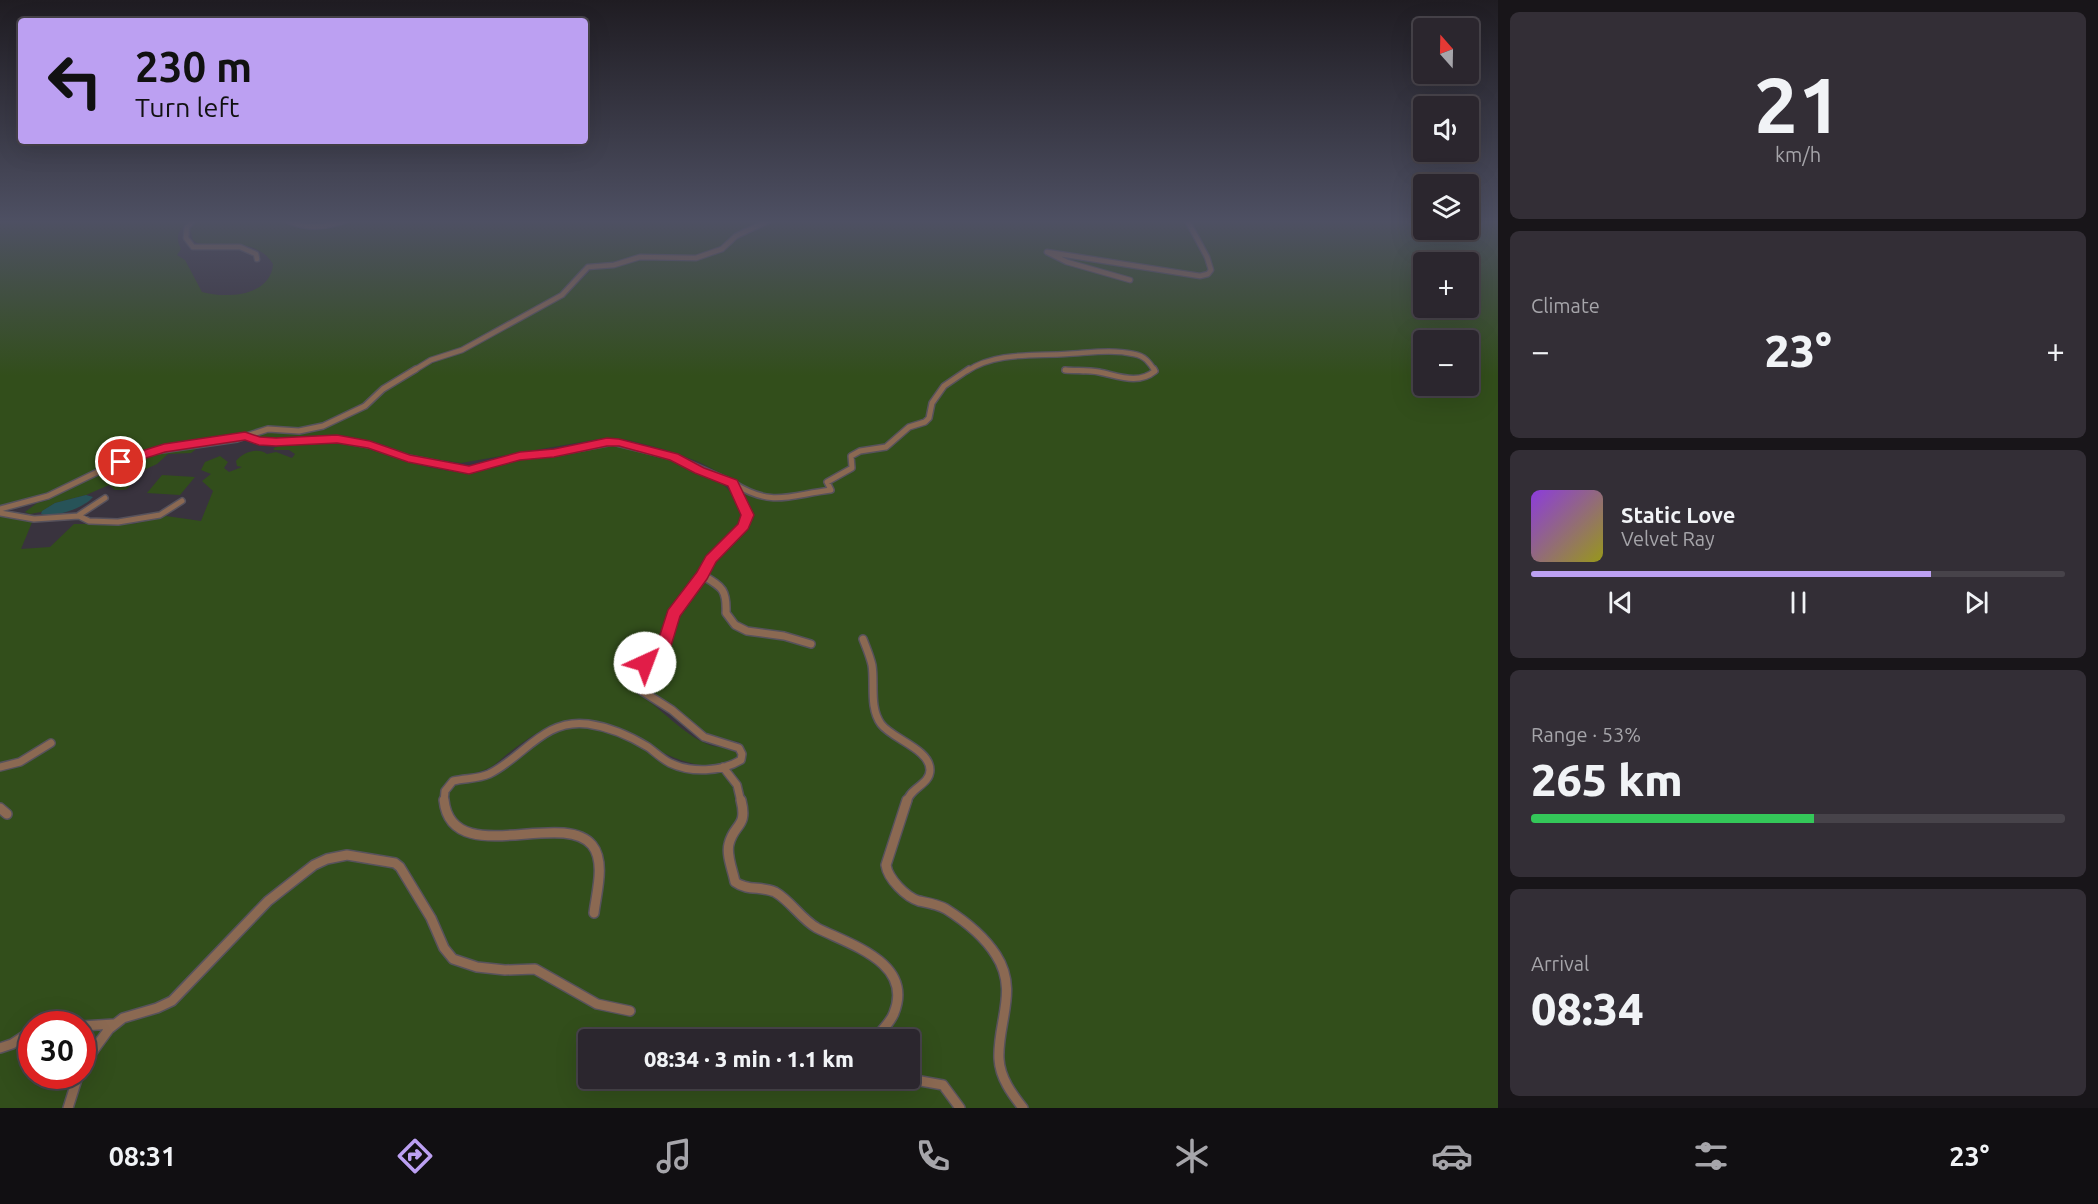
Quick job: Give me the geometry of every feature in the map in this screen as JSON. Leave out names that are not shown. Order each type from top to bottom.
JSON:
[{"type":"street","points":[[0,511],[48,496],[112,465],[154,451],[245,436],[268,429],[292,431],[315,429],[351,414],[369,403],[383,389],[422,366],[462,350],[566,293],[571,283],[586,272]]},
{"type":"street","points":[[1101,272],[1130,280]]},
{"type":"street","points":[[1170,272],[1200,276],[1210,272]]},
{"type":"street","points":[[245,436],[259,441],[276,442],[337,439],[370,445],[408,458],[469,470],[520,456],[619,442],[674,457],[699,470],[733,483],[751,494],[770,500],[831,490],[827,482],[852,468],[851,456],[860,451],[886,447],[909,427],[925,422],[929,418],[932,403],[944,386],[977,364],[1011,356],[1068,354],[1098,350],[1136,354],[1148,360],[1155,371],[1146,377],[1128,379],[1100,372],[1065,370]]},
{"type":"street","points":[[594,912],[598,866],[592,844],[575,834],[563,832],[512,837],[478,835],[459,825],[447,813],[444,801],[447,786],[460,778],[479,777],[491,773],[542,735],[572,723],[594,725],[630,738],[673,764],[700,768],[723,767],[741,760],[742,753],[739,748],[704,737],[672,710],[642,691],[637,678],[640,668],[665,641],[673,614],[716,552],[740,530],[747,519],[746,510],[733,483]]},
{"type":"street","points":[[79,516],[105,498]]},
{"type":"street","points":[[0,511],[34,519],[79,516],[89,521],[139,520],[168,512],[182,501]]},
{"type":"street","points":[[702,575],[725,590],[728,598],[726,613],[734,625],[756,634],[796,638],[811,644]]},
{"type":"street","points":[[863,639],[872,667],[875,709],[880,723],[920,752],[930,763],[930,770],[924,781],[907,798],[902,822],[897,827],[886,865],[887,872],[914,898],[938,904],[973,930],[1002,965],[1006,977],[1008,1001],[999,1058],[1002,1073],[1009,1088],[1023,1108]]},
{"type":"street","points":[[0,767],[20,762],[51,743]]},
{"type":"street","points":[[723,767],[737,784],[744,812],[743,821],[731,836],[728,847],[735,882],[745,888],[764,889],[778,894],[805,920],[856,946],[886,966],[892,973],[897,986],[894,1014],[884,1029]]},
{"type":"street","points":[[96,1045],[114,1024],[130,1016],[162,1008],[172,1001],[268,901],[314,865],[327,858],[348,855],[394,863],[400,867],[408,885],[431,918],[444,948],[453,959],[477,967],[535,969],[597,1004],[630,1011]]},
{"type":"street","points":[[96,1025],[114,1024]]},
{"type":"street","points":[[0,1048],[18,1040]]},
{"type":"street","points":[[920,1081],[943,1085],[960,1108]]},
{"type":"street","points":[[68,1108],[74,1089]]},
{"type":"green space","points":[[0,272],[191,272],[202,292],[235,295],[256,289],[265,283],[271,272],[580,272],[562,293],[466,346],[423,362],[355,410],[325,423],[302,429],[272,427],[238,436],[159,448],[47,494],[0,508]]},
{"type":"green space","points":[[589,272],[1413,272],[1413,318],[1479,318],[1479,272],[1498,272],[1498,1108],[0,1108],[0,515],[33,520],[21,549],[50,547],[74,524],[133,524],[166,516],[201,521],[213,491],[202,481],[211,474],[201,470],[205,462],[220,456],[228,462],[224,468],[229,472],[242,467],[237,466],[236,461],[251,451],[267,454],[276,452],[292,458],[295,454],[289,450],[274,450],[274,448],[299,441],[323,440],[346,443],[416,464],[464,472],[486,469],[522,458],[581,446],[605,444],[626,446],[673,459],[725,486],[735,499],[742,516],[669,615],[661,637],[638,662],[631,677],[632,685],[636,693],[688,733],[707,744],[728,748],[738,755],[738,758],[720,765],[701,765],[682,761],[606,725],[578,719],[557,723],[527,739],[489,768],[453,778],[476,779],[542,737],[556,730],[570,727],[591,728],[619,736],[666,765],[690,772],[723,772],[733,769],[746,756],[739,742],[708,736],[648,691],[641,681],[642,671],[668,643],[676,616],[716,557],[749,523],[749,512],[732,479],[699,462],[628,440],[605,438],[461,463],[413,456],[380,444],[338,435],[273,439],[249,436],[265,431],[323,428],[342,420],[364,408],[425,366],[472,348],[563,297]]},
{"type":"green space","points":[[199,447],[191,453],[168,454],[157,464],[135,474],[129,487],[125,490],[115,490],[109,485],[86,495],[55,503],[41,512],[30,514],[25,512],[37,503],[48,500],[71,486],[150,453]]},
{"type":"green space","points":[[162,475],[195,477],[180,495],[147,493]]},
{"type":"water","points":[[86,495],[93,497],[76,508],[54,515],[41,514],[55,503]]},
{"type":"route","points":[[121,462],[164,448],[245,436],[259,441],[276,442],[337,439],[370,445],[408,458],[469,470],[520,456],[554,453],[607,442],[619,442],[674,457],[699,470],[733,483],[746,510],[747,519],[740,530],[710,559],[702,575],[673,614],[665,641],[645,663]]}]
